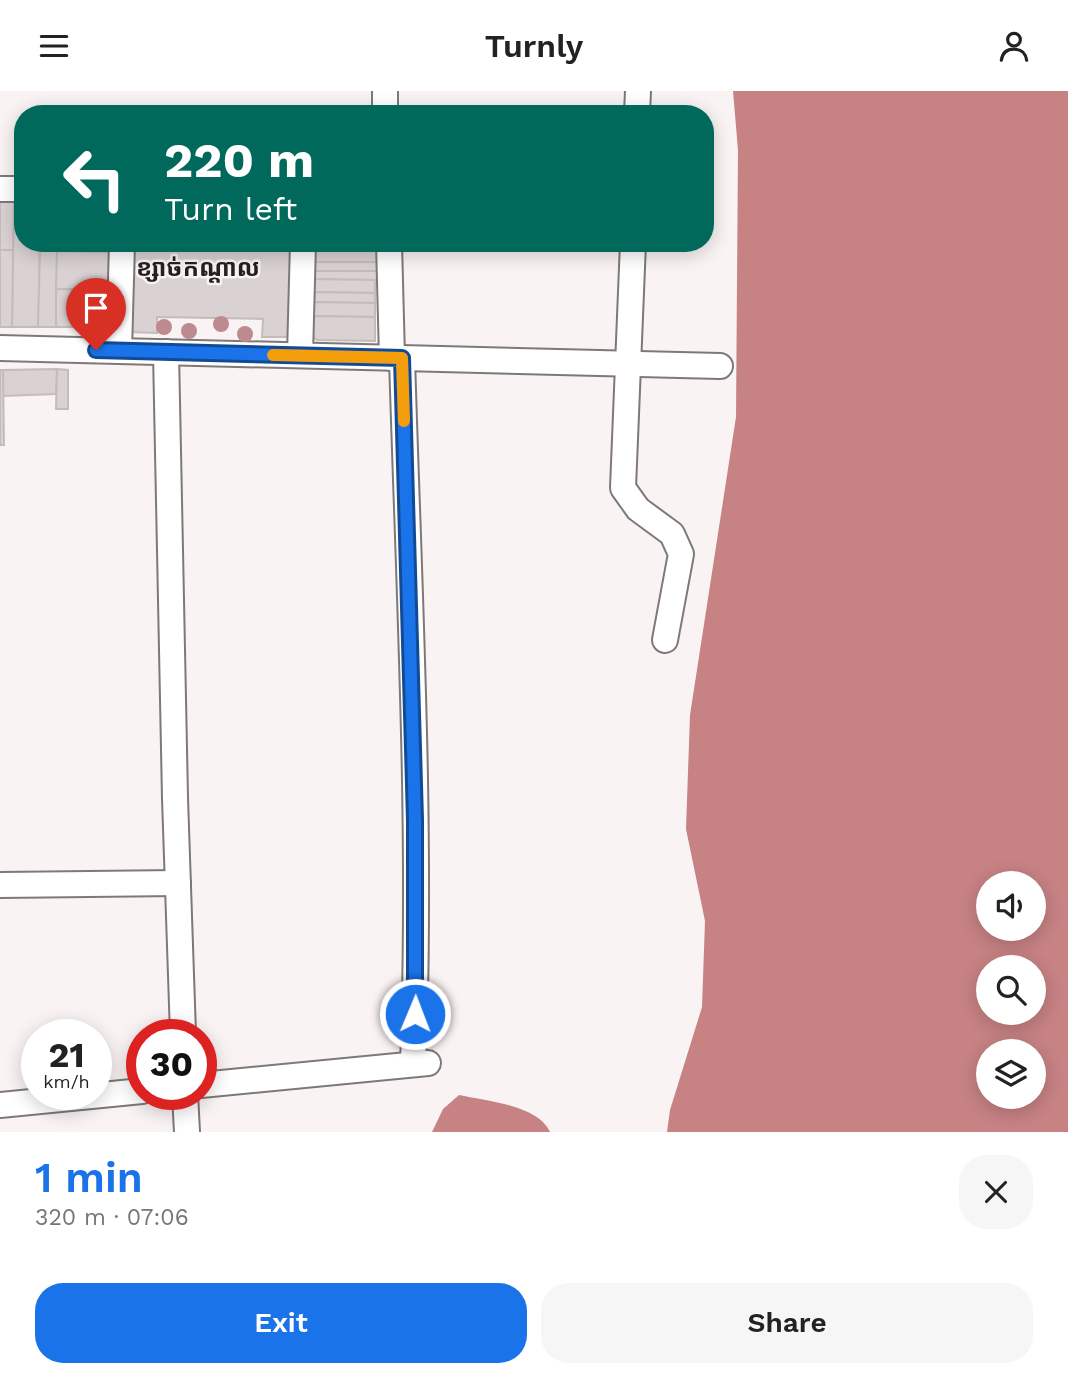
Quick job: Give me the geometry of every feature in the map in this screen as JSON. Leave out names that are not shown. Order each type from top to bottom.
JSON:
[{"type":"street","points":[[119,351],[122,252]]},
{"type":"street","points":[[300,355],[303,252]]},
{"type":"street","points":[[217,1083],[421,1063],[416,990],[415,820],[397,358],[390,252]]},
{"type":"street","points":[[633,252],[623,488],[638,509],[672,534],[681,554],[664,640]]},
{"type":"street","points":[[0,348],[720,366]]},
{"type":"street","points":[[166,352],[183,1019]]},
{"type":"street","points":[[0,885],[178,883]]},
{"type":"street","points":[[0,1105],[126,1093]]},
{"type":"street","points":[[186,1110],[187,1132]]},
{"type":"shaded area","points":[[733,91],[1068,91],[1068,1132],[667,1132],[670,1110],[702,1007],[705,921],[686,829],[690,715],[736,417],[738,150]]},
{"type":"shaded area","points":[[459,1095],[523,1110],[544,1123],[550,1132],[432,1132],[443,1109]]},
{"type":"building","points":[[14,196],[14,252],[40,252],[38,327],[12,327]]},
{"type":"building","points":[[0,200],[14,200],[13,250],[0,250]]},
{"type":"building","points":[[0,250],[13,250],[12,327],[0,327]]},
{"type":"building","points":[[40,252],[57,252],[56,327],[38,327]]},
{"type":"building","points":[[57,252],[113,252],[112,290],[56,289]]},
{"type":"building","points":[[129,252],[293,252],[291,337],[262,337],[263,319],[157,317],[157,333],[127,332]]},
{"type":"building","points":[[308,252],[381,252],[381,262],[308,262]]},
{"type":"building","points":[[308,262],[381,262],[380,271],[308,271]]},
{"type":"building","points":[[308,271],[380,271],[380,280],[308,279]]},
{"type":"building","points":[[308,279],[375,280],[375,293],[308,292]]},
{"type":"building","points":[[56,289],[112,290],[112,327],[56,327]]},
{"type":"building","points":[[308,292],[375,293],[375,303],[308,302]]},
{"type":"building","points":[[308,302],[375,303],[375,317],[307,316]]},
{"type":"building","points":[[307,316],[375,317],[375,341],[317,340],[312,336]]},
{"type":"building","points":[[57,369],[56,394],[3,396],[3,370]]},
{"type":"building","points":[[57,369],[68,370],[68,409],[56,409]]},
{"type":"building","points":[[0,370],[3,370],[4,445],[0,445]]},
{"type":"slow traffic","points":[[273,355],[402,358],[404,421]]},
{"type":"district","name":"ខ្សាច់កណ្ដាល","points":[[198,268]]},
{"type":"route","points":[[96,350],[402,358],[415,820],[415,1014]]}]
